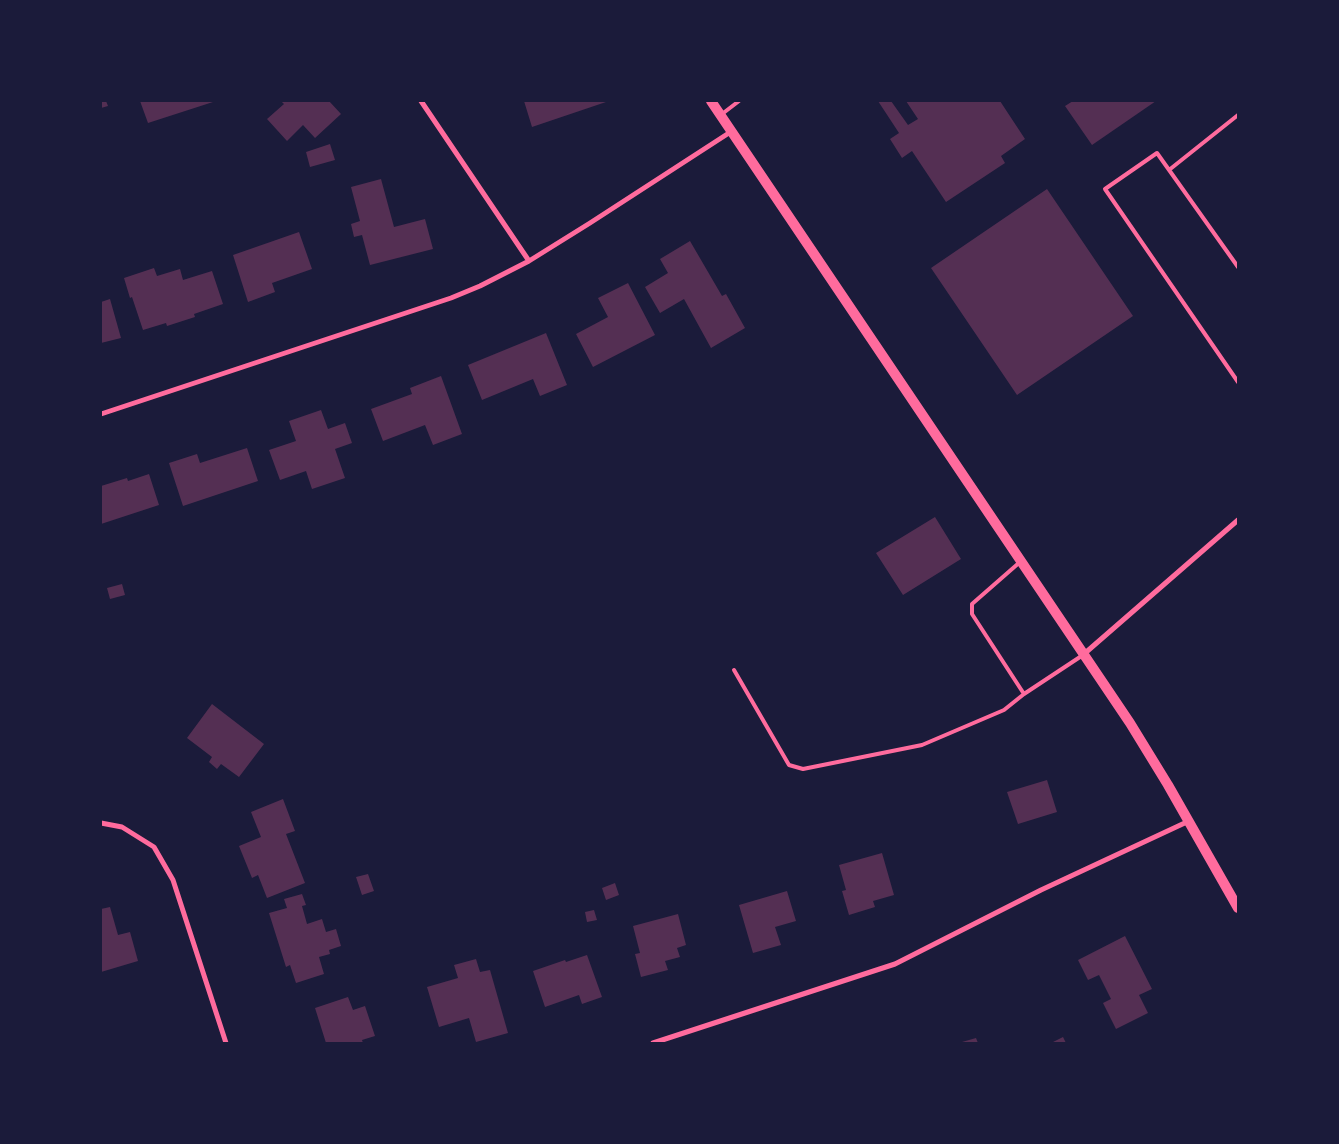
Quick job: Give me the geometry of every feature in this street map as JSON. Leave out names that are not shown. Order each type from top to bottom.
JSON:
[{"type":"main road","points":[[711,101],[1130,723],[1168,785],[1238,908]]},
{"type":"street","points":[[421,101],[529,261]]},
{"type":"street","points":[[101,414],[451,298],[480,286],[529,261],[732,131]]},
{"type":"street","points":[[1083,655],[1238,520]]},
{"type":"street","points":[[653,1043],[895,964],[1041,890],[1189,821]]},
{"type":"street","points":[[101,824],[122,827],[154,847],[173,880],[226,1043]]},
{"type":"lane","points":[[720,115],[738,101]]},
{"type":"lane","points":[[1169,170],[1238,115]]},
{"type":"lane","points":[[1238,267],[1157,153],[1105,190],[1238,382]]},
{"type":"lane","points":[[1020,562],[972,604],[972,614],[1024,694]]},
{"type":"lane","points":[[734,670],[789,765],[803,769],[922,745],[1004,710],[1024,694],[1083,655]]},
{"type":"building","points":[[101,101],[106,101],[108,106],[101,108]]},
{"type":"building","points":[[140,101],[213,101],[213,102],[148,123]]},
{"type":"building","points":[[281,101],[329,101],[341,114],[315,138],[303,125],[287,141],[267,119],[284,104]]},
{"type":"building","points":[[524,101],[605,101],[606,102],[532,127]]},
{"type":"building","points":[[878,101],[891,101],[908,125],[918,119],[906,101],[1000,101],[1025,139],[1001,156],[1005,163],[946,202],[912,151],[902,158],[890,139],[899,133]]},
{"type":"building","points":[[1073,101],[1156,101],[1092,145],[1065,106]]},
{"type":"building","points":[[330,144],[335,160],[310,167],[306,152]]},
{"type":"building","points":[[381,179],[394,227],[425,219],[433,249],[370,265],[362,235],[354,237],[351,224],[360,221],[351,187]]},
{"type":"building","points":[[1047,189],[1133,316],[1017,395],[931,268]]},
{"type":"building","points":[[299,232],[312,269],[272,283],[275,292],[248,302],[233,255]]},
{"type":"building","points":[[690,241],[722,296],[726,294],[745,328],[711,348],[684,299],[660,313],[645,287],[668,273],[660,259]]},
{"type":"building","points":[[154,268],[157,276],[180,269],[183,280],[212,271],[223,304],[194,314],[195,317],[167,326],[166,323],[143,330],[124,278]]},
{"type":"building","points":[[628,283],[655,335],[593,367],[576,334],[608,317],[598,298]]},
{"type":"building","points":[[110,299],[121,338],[101,343],[101,302]]},
{"type":"building","points":[[546,333],[567,385],[540,396],[533,379],[482,400],[468,365]]},
{"type":"building","points":[[441,376],[462,434],[433,445],[425,425],[383,441],[371,409],[412,394],[410,388]]},
{"type":"building","points":[[321,410],[328,429],[345,423],[352,443],[335,449],[345,478],[312,489],[306,471],[280,480],[269,450],[296,441],[289,421]]},
{"type":"building","points":[[247,448],[258,481],[183,506],[169,463],[197,454],[200,463]]},
{"type":"building","points":[[149,474],[159,505],[101,524],[101,486],[127,478],[128,481]]},
{"type":"building","points":[[935,517],[961,559],[903,595],[876,553]]},
{"type":"building","points":[[122,584],[125,595],[110,599],[107,588]]},
{"type":"building","points":[[212,704],[264,744],[239,777],[221,764],[217,769],[209,762],[212,757],[187,738]]},
{"type":"building","points":[[1047,780],[1057,812],[1018,824],[1007,792]]},
{"type":"building","points":[[283,799],[295,831],[286,834],[305,883],[267,898],[258,875],[252,878],[239,846],[261,837],[251,812]]},
{"type":"building","points":[[882,853],[894,895],[873,901],[875,907],[849,915],[842,891],[846,890],[839,865]]},
{"type":"building","points":[[368,874],[374,891],[362,895],[356,877]]},
{"type":"building","points":[[615,883],[619,895],[606,900],[602,888]]},
{"type":"building","points":[[787,891],[796,921],[775,927],[781,945],[753,953],[739,905]]},
{"type":"building","points":[[302,894],[306,905],[302,906],[307,924],[322,919],[326,932],[336,929],[341,946],[329,950],[330,954],[319,957],[324,974],[296,983],[290,965],[286,967],[269,913],[287,908],[284,899]]},
{"type":"building","points":[[110,907],[118,935],[130,932],[138,961],[101,972],[101,909]]},
{"type":"building","points":[[594,910],[597,920],[587,922],[585,912]]},
{"type":"building","points":[[678,914],[686,945],[677,948],[680,957],[665,961],[668,970],[641,977],[635,954],[640,953],[633,926]]},
{"type":"building","points":[[1125,936],[1152,989],[1139,995],[1148,1013],[1116,1029],[1103,1003],[1111,999],[1099,975],[1088,980],[1078,960]]},
{"type":"building","points":[[587,955],[602,997],[582,1004],[579,995],[545,1007],[533,971]]},
{"type":"building","points":[[476,959],[480,972],[490,970],[508,1033],[476,1042],[469,1018],[439,1027],[427,987],[458,978],[454,965]]},
{"type":"building","points":[[348,997],[353,1010],[365,1006],[375,1036],[362,1040],[363,1043],[326,1043],[315,1008]]},
{"type":"building","points":[[1063,1037],[1066,1043],[1051,1043]]},
{"type":"building","points":[[976,1038],[978,1043],[962,1042]]}]
